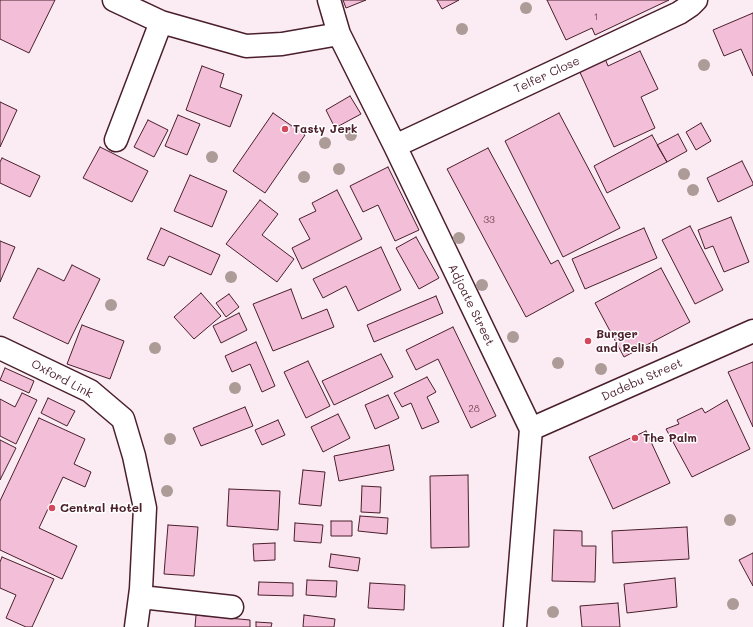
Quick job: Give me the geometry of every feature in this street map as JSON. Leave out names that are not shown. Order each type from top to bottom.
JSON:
[{"type":"street","points":[[114,0],[161,22],[246,46],[282,44],[339,34]]},
{"type":"street","name":"Adjoate Street","points":[[328,0],[339,34],[395,146],[531,429]]},
{"type":"street","name":"Telfer Close","points":[[395,146],[679,13],[696,0]]},
{"type":"street","points":[[116,140],[161,22]]},
{"type":"street","name":"Dadebu Street","points":[[531,429],[753,330]]},
{"type":"street","name":"Oxford Link","points":[[0,348],[90,391],[122,419],[134,456],[145,508],[141,597],[136,627]]},
{"type":"street","points":[[515,627],[531,429]]},
{"type":"street","points":[[141,597],[232,607]]},
{"type":"building","points":[[0,0],[55,0],[29,53],[0,39]]},
{"type":"building","points":[[343,0],[366,0],[346,8]]},
{"type":"building","points":[[437,0],[459,0],[442,9]]},
{"type":"building","points":[[547,0],[669,0],[595,35],[592,28],[566,40]]},
{"type":"building","points":[[753,13],[753,76],[741,49],[724,56],[713,30]]},
{"type":"building","points":[[640,51],[658,89],[641,97],[655,128],[614,147],[578,68],[604,56],[608,66]]},
{"type":"building","points":[[202,66],[224,74],[220,87],[242,95],[230,127],[186,110]]},
{"type":"building","points":[[350,96],[361,114],[335,128],[326,110]]},
{"type":"building","points":[[0,102],[17,110],[0,147]]},
{"type":"building","points":[[273,113],[305,135],[265,193],[233,171]]},
{"type":"building","points":[[559,113],[620,228],[563,257],[505,141]]},
{"type":"building","points":[[178,115],[200,124],[187,155],[165,146]]},
{"type":"building","points":[[148,120],[168,130],[154,157],[134,147]]},
{"type":"building","points":[[701,123],[711,141],[696,150],[686,132]]},
{"type":"building","points":[[678,134],[687,151],[667,162],[657,145]]},
{"type":"building","points":[[652,135],[667,162],[607,193],[594,166]]},
{"type":"building","points":[[100,147],[148,171],[132,202],[83,178]]},
{"type":"building","points":[[488,148],[551,264],[558,260],[574,291],[526,317],[447,169]]},
{"type":"building","points":[[2,158],[40,176],[30,197],[0,183],[0,162]]},
{"type":"building","points":[[742,161],[753,185],[718,202],[707,178]]},
{"type":"building","points":[[388,167],[419,230],[395,241],[378,205],[363,212],[350,186]]},
{"type":"building","points":[[190,175],[227,191],[212,227],[174,211]]},
{"type":"building","points":[[337,190],[362,239],[302,269],[292,248],[310,239],[299,219],[316,211],[312,203]]},
{"type":"building","points":[[260,200],[278,214],[262,235],[294,259],[277,282],[226,244]]},
{"type":"building","points":[[731,217],[749,262],[724,272],[713,246],[705,249],[698,230]]},
{"type":"building","points":[[690,226],[723,290],[695,304],[662,240]]},
{"type":"building","points":[[161,228],[220,255],[211,275],[169,256],[164,266],[147,259]]},
{"type":"building","points":[[644,228],[657,258],[585,289],[572,259]]},
{"type":"building","points":[[416,237],[439,278],[419,289],[396,248]]},
{"type":"building","points":[[0,241],[15,247],[0,282]]},
{"type":"building","points":[[381,247],[401,290],[358,311],[346,286],[323,298],[313,279]]},
{"type":"building","points":[[72,265],[100,279],[68,344],[13,318],[38,268],[64,281]]},
{"type":"building","points":[[661,268],[690,322],[624,357],[595,303]]},
{"type":"building","points":[[291,289],[302,319],[327,309],[334,327],[273,351],[253,304]]},
{"type":"building","points":[[201,293],[221,316],[194,339],[174,317]]},
{"type":"building","points":[[229,294],[239,307],[226,317],[216,303]]},
{"type":"building","points":[[436,296],[443,313],[374,342],[367,325]]},
{"type":"building","points":[[239,313],[247,330],[221,343],[213,326]]},
{"type":"building","points":[[82,325],[124,341],[110,379],[67,364]]},
{"type":"building","points":[[453,327],[496,416],[471,428],[438,359],[416,370],[406,350]]},
{"type":"building","points":[[256,342],[275,386],[262,392],[250,364],[232,372],[225,356]]},
{"type":"building","points":[[381,354],[393,377],[334,405],[322,381]]},
{"type":"building","points":[[308,361],[330,406],[306,418],[284,372]]},
{"type":"building","points":[[753,362],[753,427],[728,372]]},
{"type":"building","points":[[5,368],[34,381],[29,393],[0,380]]},
{"type":"building","points":[[427,377],[436,392],[427,397],[439,422],[422,429],[411,403],[402,407],[394,393]]},
{"type":"building","points":[[22,393],[37,400],[16,444],[0,436],[0,399],[15,407]]},
{"type":"building","points":[[388,395],[399,418],[375,429],[365,405]]},
{"type":"building","points":[[48,398],[75,411],[67,426],[41,413]]},
{"type":"building","points":[[727,400],[750,449],[692,477],[666,429],[679,424],[677,420],[702,408],[705,413]]},
{"type":"building","points":[[245,407],[253,426],[201,446],[193,428]]},
{"type":"building","points":[[338,414],[350,438],[323,452],[311,427]]},
{"type":"building","points":[[39,418],[85,439],[74,464],[91,472],[85,487],[63,477],[39,528],[77,546],[62,579],[0,550],[0,501]]},
{"type":"building","points":[[278,420],[285,435],[262,445],[255,430]]},
{"type":"building","points":[[646,431],[670,483],[613,509],[589,457]]},
{"type":"building","points":[[0,440],[16,448],[0,480]]},
{"type":"building","points":[[389,445],[394,470],[339,481],[334,456]]},
{"type":"building","points":[[303,470],[325,472],[321,506],[299,504]]},
{"type":"building","points":[[468,475],[469,547],[431,548],[430,476]]},
{"type":"building","points":[[362,486],[381,487],[380,513],[361,512]]},
{"type":"building","points":[[229,489],[280,491],[278,530],[227,526]]},
{"type":"building","points":[[360,516],[388,518],[387,534],[358,531]]},
{"type":"building","points":[[331,521],[352,521],[352,536],[331,536]]},
{"type":"building","points":[[295,523],[323,525],[321,543],[294,541]]},
{"type":"building","points":[[168,525],[198,527],[194,576],[164,574]]},
{"type":"building","points":[[687,527],[689,559],[613,563],[612,531]]},
{"type":"building","points":[[554,530],[582,531],[582,546],[596,546],[595,582],[552,581]]},
{"type":"building","points":[[275,543],[275,560],[254,561],[253,544]]},
{"type":"building","points":[[753,553],[753,586],[739,560]]},
{"type":"building","points":[[331,554],[360,558],[358,571],[329,567]]},
{"type":"building","points":[[2,557],[54,579],[32,627],[26,627],[6,618],[16,595],[0,588],[0,562]]},
{"type":"building","points":[[675,578],[677,607],[627,613],[624,584]]},
{"type":"building","points":[[307,580],[337,581],[336,597],[306,595]]},
{"type":"building","points":[[259,582],[293,583],[293,596],[258,595]]},
{"type":"building","points":[[370,583],[405,585],[404,610],[368,608]]},
{"type":"building","points":[[618,603],[620,627],[582,627],[580,606]]},
{"type":"building","points":[[196,615],[250,620],[250,627],[195,627]]},
{"type":"building","points":[[304,615],[335,619],[334,627],[303,627]]},
{"type":"building","points":[[256,622],[272,623],[271,627],[256,627]]},
{"type":"place","name":"Tasty Jerk","points":[[285,129]]},
{"type":"place","name":"Burger and Relish","points":[[588,341]]},
{"type":"place","name":"The Palm","points":[[635,438]]},
{"type":"place","name":"Central Hotel","points":[[52,508]]}]
